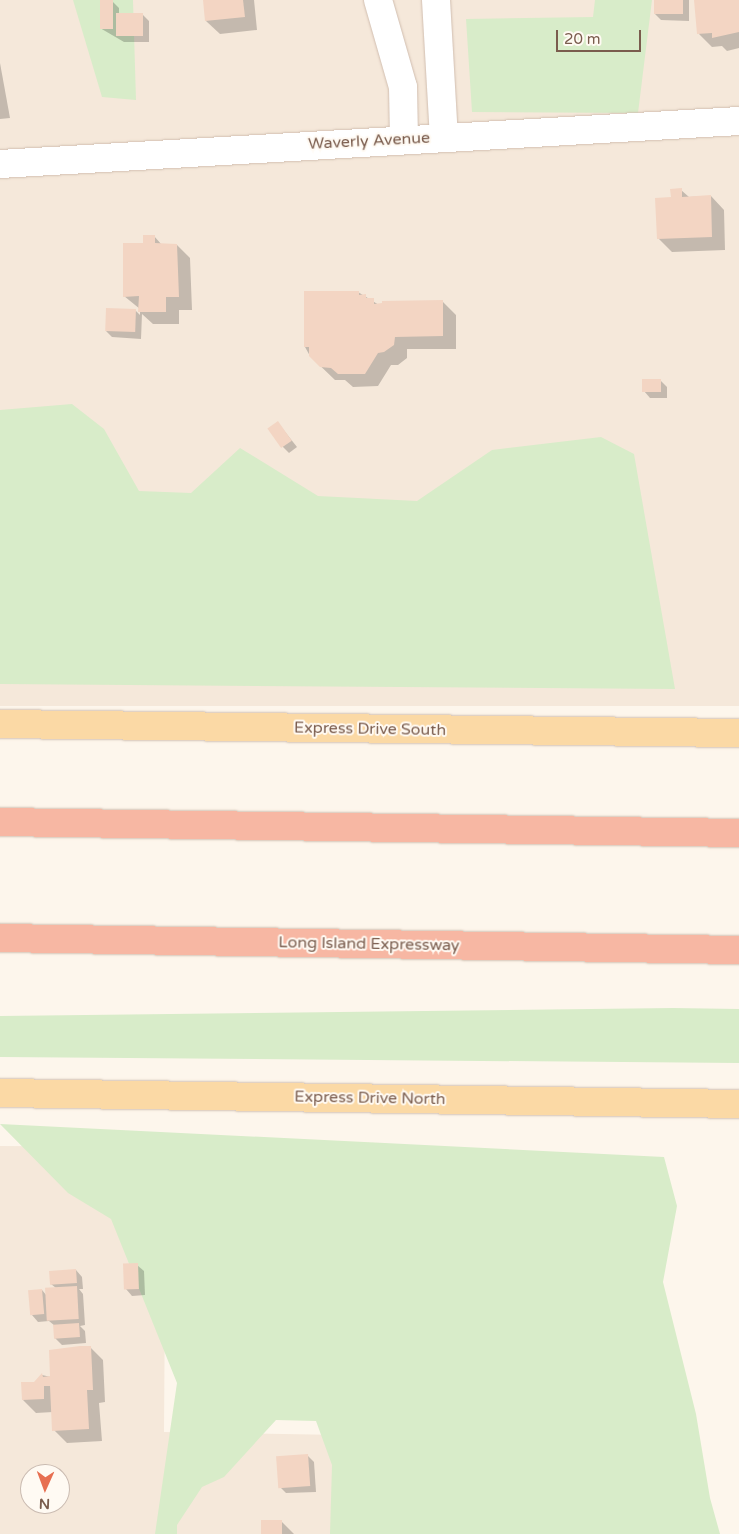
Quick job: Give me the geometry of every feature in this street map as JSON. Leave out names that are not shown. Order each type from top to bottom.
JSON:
[{"type":"highway","points":[[0,822],[739,833]]},
{"type":"highway","name":"Long Island Expressway","points":[[0,938],[739,950]]},
{"type":"main road","name":"Express Drive South","points":[[0,724],[739,733]]},
{"type":"main road","name":"Express Drive North","points":[[0,1093],[739,1104]]},
{"type":"street","points":[[378,0],[403,88],[404,139]]},
{"type":"street","points":[[436,0],[444,137]]},
{"type":"street","name":"Waverly Avenue","points":[[0,164],[739,121]]},
{"type":"shaded area","points":[[0,0],[739,0],[739,706],[0,706]]},
{"type":"shaded area","points":[[0,1146],[166,1147],[164,1432],[342,1435],[343,1534],[0,1534]]},
{"type":"green space","points":[[73,0],[133,0],[136,100],[102,97]]},
{"type":"green space","points":[[595,0],[652,0],[638,113],[472,112],[466,19],[593,17]]},
{"type":"green space","points":[[72,404],[104,429],[139,491],[191,493],[240,448],[318,496],[417,501],[492,450],[601,437],[634,454],[675,689],[0,684],[0,410]]},
{"type":"green space","points":[[673,1008],[739,1009],[739,1063],[0,1057],[0,1016]]},
{"type":"green space","points":[[0,1124],[664,1157],[677,1206],[663,1282],[696,1414],[710,1498],[720,1534],[330,1534],[332,1465],[316,1421],[276,1420],[224,1477],[202,1487],[177,1525],[177,1534],[155,1534],[177,1383],[111,1219],[68,1193]]},
{"type":"building","points":[[100,0],[113,0],[113,29],[100,29]]},
{"type":"building","points":[[203,0],[243,0],[245,17],[205,21]]},
{"type":"building","points":[[654,0],[683,0],[683,14],[654,14]]},
{"type":"building","points":[[694,0],[739,0],[739,32],[712,38],[712,33],[697,34]]},
{"type":"building","points":[[116,13],[143,13],[143,36],[116,36]]},
{"type":"building","points":[[682,188],[682,197],[711,195],[712,237],[657,239],[655,198],[671,197],[670,189]]},
{"type":"building","points":[[143,235],[155,235],[155,243],[177,244],[179,297],[166,297],[166,312],[138,312],[139,296],[123,297],[123,243],[143,243]]},
{"type":"building","points":[[304,291],[359,291],[359,295],[366,294],[366,298],[374,298],[374,304],[382,303],[382,301],[443,300],[443,336],[395,337],[394,345],[384,352],[378,353],[365,374],[338,374],[331,368],[320,367],[309,356],[309,347],[304,347]]},
{"type":"building","points":[[106,308],[136,309],[135,332],[105,331]]},
{"type":"building","points":[[642,379],[661,379],[661,392],[642,392]]},
{"type":"building","points":[[278,421],[292,441],[281,448],[267,428]]},
{"type":"building","points":[[138,1263],[139,1289],[124,1290],[123,1264]]},
{"type":"building","points":[[76,1269],[77,1283],[50,1285],[49,1271]]},
{"type":"building","points":[[77,1286],[79,1319],[47,1321],[45,1288]]},
{"type":"building","points":[[42,1289],[44,1314],[30,1315],[28,1290]]},
{"type":"building","points":[[79,1323],[80,1337],[54,1339],[53,1325]]},
{"type":"building","points":[[91,1346],[93,1390],[87,1390],[89,1429],[52,1431],[50,1386],[44,1386],[44,1399],[22,1400],[21,1382],[34,1382],[42,1373],[43,1377],[50,1376],[49,1350]]},
{"type":"building","points":[[308,1454],[310,1486],[278,1488],[276,1456]]},
{"type":"building","points":[[261,1520],[282,1520],[282,1534],[261,1534]]}]
